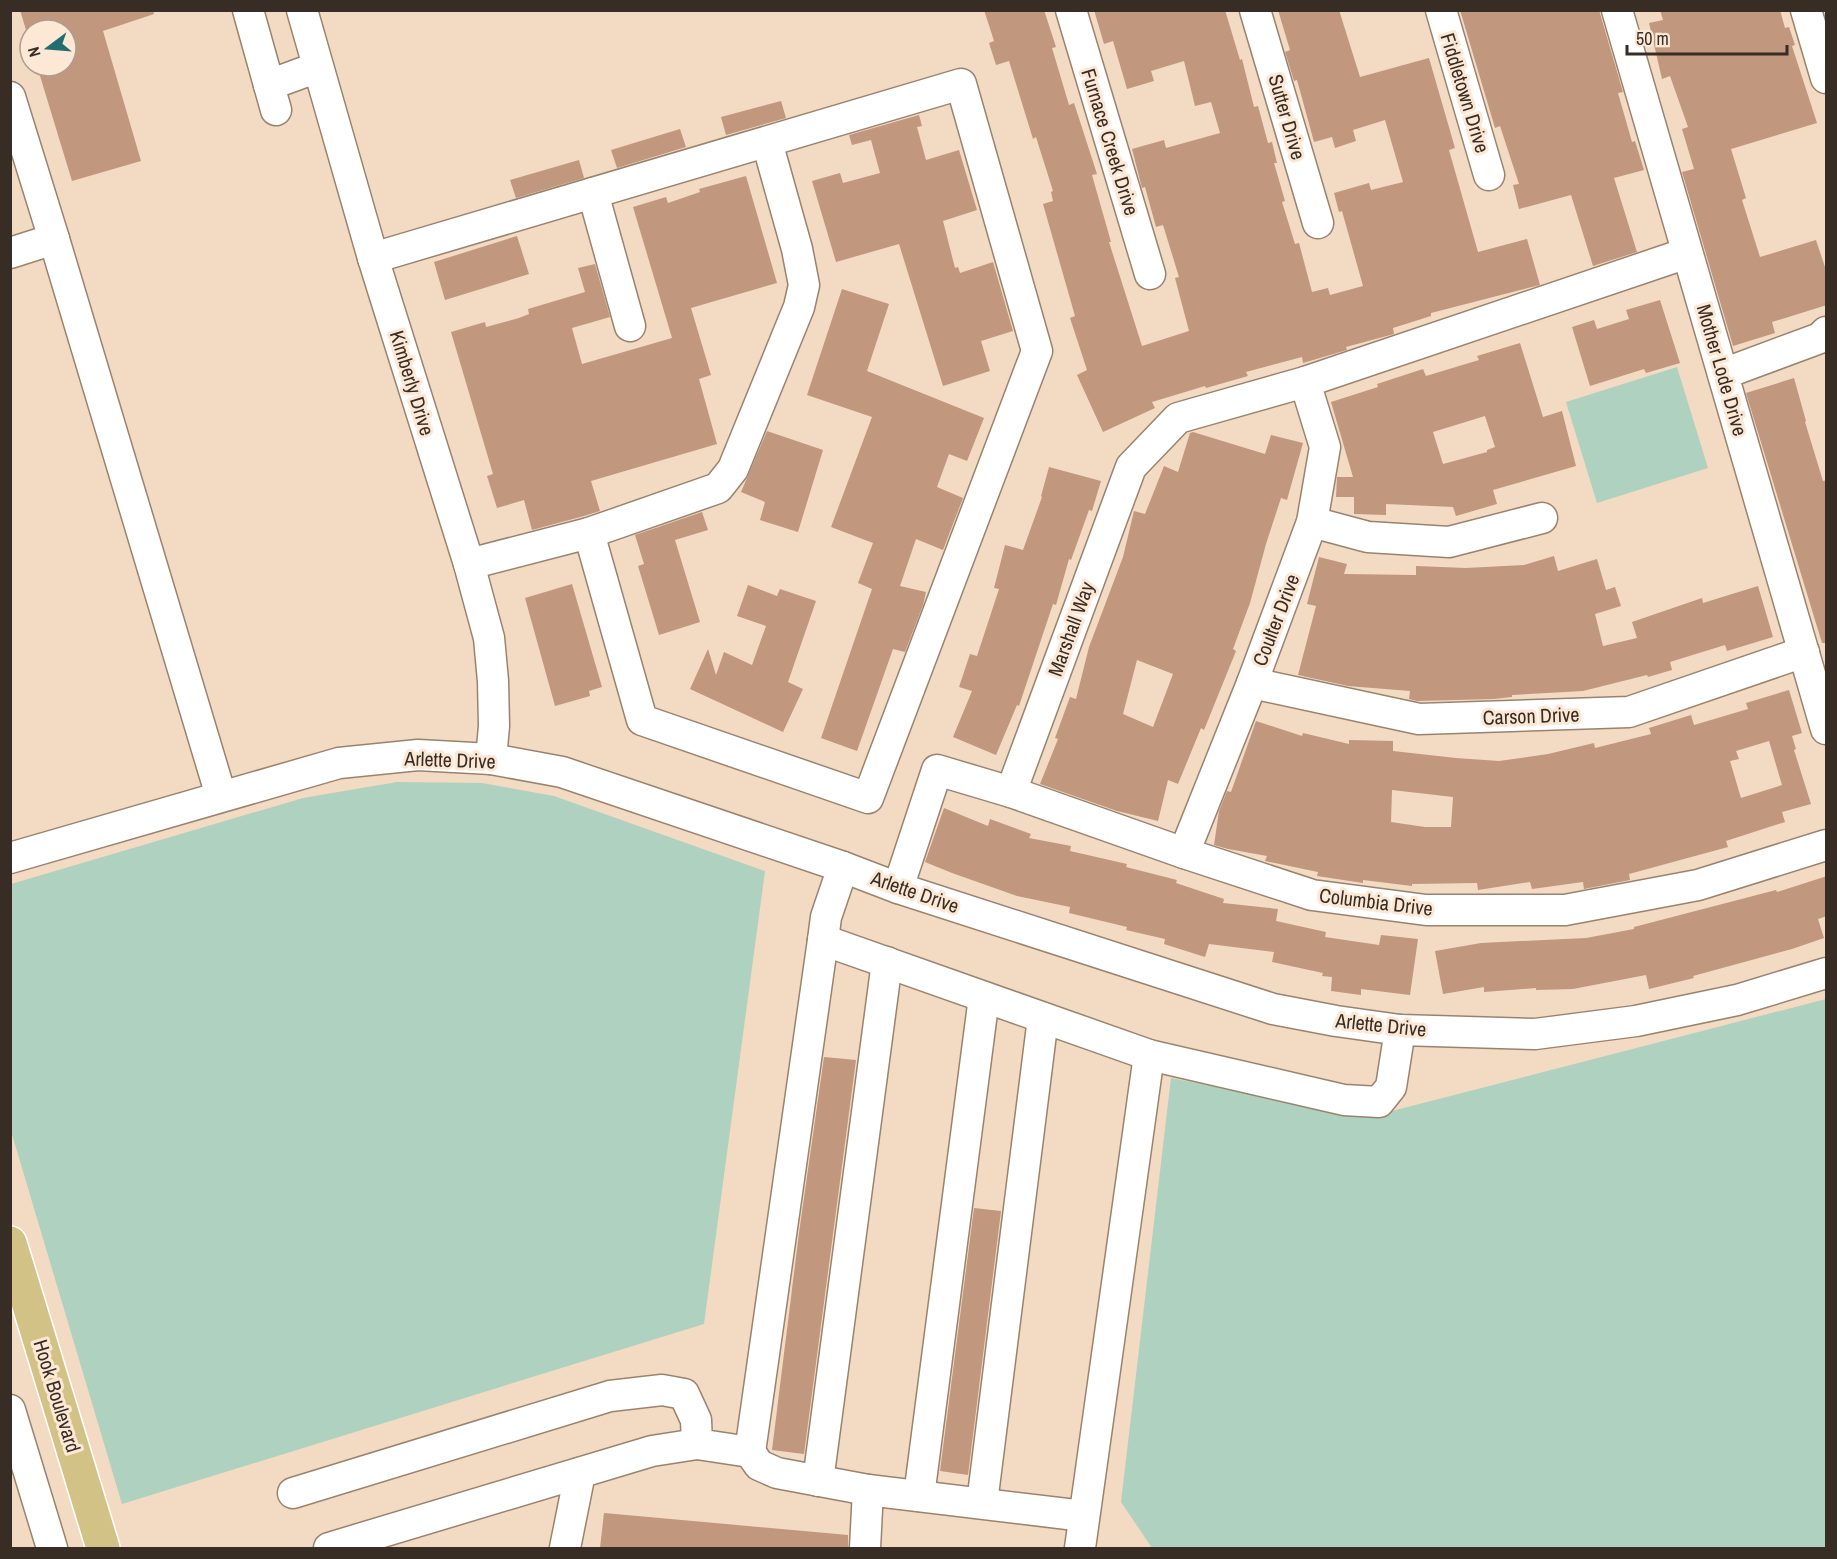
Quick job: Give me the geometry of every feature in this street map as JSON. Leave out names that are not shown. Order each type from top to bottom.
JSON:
[{"type":"main road","name":"Hook Boulevard","points":[[10,1243],[103,1548]]},
{"type":"street","points":[[248,10],[272,97],[318,67]]},
{"type":"street","name":"Kimberly Drive","points":[[302,10],[373,258],[469,564],[489,638],[494,726],[491,759]]},
{"type":"street","name":"Furnace Creek Drive","points":[[1071,10],[1150,274]]},
{"type":"street","name":"Sutter Drive","points":[[1255,10],[1318,224]]},
{"type":"street","name":"Fiddletown Drive","points":[[1441,10],[1490,175]]},
{"type":"street","name":"Mother Lode Drive","points":[[1617,10],[1827,729]]},
{"type":"street","points":[[1806,10],[1827,78]]},
{"type":"street","points":[[373,258],[961,84],[1037,351],[868,798],[642,720],[589,533]]},
{"type":"street","points":[[10,97],[221,796]]},
{"type":"street","points":[[469,564],[589,533],[718,488],[732,469],[798,307],[804,285],[797,249],[767,142]]},
{"type":"street","points":[[593,193],[630,326]]},
{"type":"street","points":[[10,253],[54,239]]},
{"type":"street","points":[[1305,382],[1687,253]]},
{"type":"street","points":[[1723,374],[1820,338],[1827,332]]},
{"type":"street","name":"Marshall Way","points":[[1011,792],[1131,466],[1178,418],[1305,382]]},
{"type":"street","name":"Coulter Drive","points":[[1184,853],[1252,683],[1312,522],[1325,447],[1305,382]]},
{"type":"street","points":[[1312,522],[1368,537],[1449,542],[1542,519]]},
{"type":"street","name":"Carson Drive","points":[[1252,683],[1419,719],[1629,712],[1804,652]]},
{"type":"street","name":"Arlette Drive","points":[[10,858],[339,763],[418,755],[491,759],[562,772],[843,867],[898,888],[1273,1009],[1335,1021],[1400,1030],[1535,1034],[1636,1022],[1737,1000],[1827,973]]},
{"type":"street","name":"Columbia Drive","points":[[898,888],[938,770],[1011,792],[1312,895],[1426,910],[1565,910],[1698,885],[1827,845]]},
{"type":"street","points":[[843,867],[826,918],[750,1452],[759,1465],[777,1473],[818,1481],[868,1490],[1084,1516]]},
{"type":"street","points":[[823,940],[1149,1055],[1344,1100],[1379,1102],[1391,1087],[1400,1030]]},
{"type":"street","points":[[818,1481],[887,962]]},
{"type":"street","points":[[918,1496],[984,997]]},
{"type":"street","points":[[982,1503],[1043,1018]]},
{"type":"street","points":[[1080,1548],[1149,1055]]},
{"type":"street","points":[[294,1493],[610,1396],[651,1391],[662,1390],[684,1394],[696,1420],[698,1444]]},
{"type":"street","points":[[10,1410],[52,1548]]},
{"type":"street","points":[[329,1548],[652,1451],[698,1444],[750,1452]]},
{"type":"street","points":[[565,1548],[580,1473]]},
{"type":"street","points":[[865,1548],[868,1490]]},
{"type":"green space","points":[[1677,367],[1708,468],[1597,503],[1566,402]]},
{"type":"green space","points":[[397,782],[482,783],[554,796],[765,871],[704,1324],[122,1504],[11,1131],[11,884],[303,798]]},
{"type":"green space","points":[[1826,999],[1826,1548],[1152,1548],[1121,1502],[1171,1078],[1336,1110],[1392,1111]]},
{"type":"building","points":[[20,10],[153,10],[154,14],[103,31],[141,161],[72,181],[41,78],[78,78],[78,18],[22,18]]},
{"type":"building","points":[[984,10],[1044,10],[1056,47],[1052,48],[1069,105],[1074,103],[1097,174],[1092,175],[1111,242],[1109,242],[1142,346],[1189,331],[1175,278],[1179,277],[1163,225],[1156,227],[1145,187],[1142,188],[1132,149],[1164,140],[1166,148],[1220,133],[1211,102],[1195,106],[1184,61],[1151,71],[1154,81],[1127,89],[1113,41],[1104,44],[1094,10],[1225,10],[1240,60],[1242,59],[1254,107],[1258,106],[1268,143],[1272,142],[1277,163],[1274,163],[1285,201],[1282,202],[1295,244],[1299,243],[1312,292],[1328,288],[1330,295],[1363,286],[1342,211],[1339,212],[1334,193],[1369,183],[1371,190],[1403,182],[1385,120],[1353,130],[1356,141],[1335,148],[1332,137],[1314,142],[1297,80],[1294,81],[1285,52],[1290,50],[1278,10],[1339,10],[1360,77],[1429,58],[1455,148],[1449,150],[1478,252],[1527,239],[1540,285],[1431,313],[1431,316],[1393,328],[1394,334],[1346,347],[1347,350],[1303,363],[1302,357],[1246,372],[1248,376],[1152,402],[1155,408],[1103,432],[1077,375],[1087,370],[1070,318],[1075,316],[1043,204],[1053,201],[1051,192],[1053,191],[1036,137],[1033,139],[1009,61],[996,65],[989,43],[994,41]]},
{"type":"building","points":[[1460,10],[1599,10],[1623,92],[1618,93],[1632,142],[1635,141],[1644,170],[1614,178],[1637,252],[1593,266],[1571,195],[1519,209],[1513,185],[1519,184],[1500,126],[1495,128]]},
{"type":"building","points":[[1660,10],[1780,10],[1785,28],[1789,27],[1795,45],[1792,46],[1817,123],[1731,149],[1746,198],[1742,200],[1760,257],[1816,240],[1827,273],[1827,305],[1772,322],[1775,333],[1733,346],[1682,172],[1694,169],[1682,129],[1688,127],[1670,76],[1662,79],[1649,23],[1663,20]]},
{"type":"building","points":[[781,101],[786,118],[726,135],[721,117]]},
{"type":"building","points":[[919,115],[922,126],[917,127],[926,160],[959,150],[977,210],[943,221],[955,268],[958,267],[960,273],[993,262],[1013,331],[981,341],[990,371],[943,386],[899,244],[836,262],[812,181],[840,173],[843,183],[880,173],[871,140],[852,145],[849,135]]},
{"type":"building","points":[[680,129],[686,147],[617,168],[611,150]]},
{"type":"building","points":[[579,160],[584,178],[516,198],[510,180]]},
{"type":"building","points":[[746,176],[777,283],[691,308],[711,375],[699,379],[717,444],[591,481],[600,511],[584,516],[532,530],[524,500],[497,508],[487,476],[493,474],[451,332],[485,322],[486,327],[519,318],[529,314],[528,309],[585,292],[578,268],[595,264],[610,317],[572,328],[582,364],[672,338],[633,207],[666,197],[668,203],[700,192],[699,189]]},
{"type":"building","points":[[517,236],[529,274],[445,300],[434,262]]},
{"type":"building","points":[[842,289],[889,304],[867,371],[984,418],[967,461],[949,454],[937,487],[963,498],[943,550],[916,539],[900,586],[926,592],[923,605],[905,652],[893,649],[857,751],[821,738],[872,589],[858,583],[873,543],[831,527],[872,417],[807,395]]},
{"type":"building","points":[[1660,300],[1680,363],[1646,373],[1644,369],[1590,386],[1572,327],[1594,320],[1597,329],[1629,319],[1626,310]]},
{"type":"building","points":[[1520,343],[1543,417],[1562,411],[1576,466],[1493,490],[1497,504],[1456,516],[1453,507],[1386,504],[1386,515],[1354,514],[1354,497],[1336,497],[1337,477],[1353,477],[1331,402],[1423,369],[1426,376],[1479,360],[1477,356]],"holes":[[[1485,416],[1495,447],[1487,452],[1443,464],[1433,432]]]},
{"type":"building","points":[[1794,378],[1823,481],[1827,480],[1827,643],[1822,643],[1746,393]]},
{"type":"building","points":[[767,431],[823,450],[798,532],[760,520],[765,502],[741,492]]},
{"type":"building","points":[[1190,433],[1265,454],[1271,435],[1303,443],[1287,500],[1281,498],[1266,544],[1250,603],[1233,649],[1236,651],[1204,730],[1201,728],[1178,784],[1168,780],[1158,821],[1117,811],[1040,784],[1058,739],[1055,738],[1070,697],[1076,699],[1089,647],[1123,557],[1134,511],[1145,514],[1164,466],[1178,472]],"holes":[[[1137,660],[1173,674],[1153,727],[1123,714]]]},
{"type":"building","points":[[1049,467],[1101,481],[1092,511],[1089,510],[1071,560],[1069,559],[1056,605],[1053,604],[1019,706],[1017,705],[996,755],[953,737],[972,691],[959,687],[970,654],[977,656],[999,589],[994,588],[1005,545],[1023,550],[1042,497]]},
{"type":"building","points":[[702,512],[708,530],[675,540],[700,622],[659,635],[638,566],[644,564],[635,535]]},
{"type":"building","points":[[1554,556],[1558,571],[1597,559],[1606,590],[1615,587],[1621,606],[1595,614],[1603,646],[1637,638],[1632,622],[1702,598],[1703,603],[1758,586],[1773,637],[1727,651],[1725,645],[1670,662],[1672,670],[1648,677],[1647,675],[1583,691],[1512,695],[1512,697],[1494,699],[1417,701],[1409,699],[1410,691],[1348,686],[1298,675],[1316,606],[1307,604],[1319,557],[1347,564],[1344,574],[1416,575],[1416,566],[1466,568],[1524,565]]},
{"type":"building","points":[[572,584],[602,687],[589,691],[590,696],[555,706],[525,598]]},
{"type":"building","points":[[748,585],[777,596],[780,589],[816,601],[788,682],[803,689],[783,732],[690,689],[708,649],[716,675],[724,652],[752,665],[766,626],[737,616]]},
{"type":"building","points":[[1789,690],[1802,733],[1792,736],[1796,749],[1794,750],[1811,804],[1782,812],[1785,822],[1726,841],[1728,847],[1629,874],[1630,880],[1584,889],[1583,882],[1532,889],[1530,882],[1478,890],[1477,883],[1412,884],[1412,886],[1363,880],[1363,883],[1317,876],[1318,872],[1265,861],[1267,856],[1214,845],[1219,811],[1227,791],[1231,792],[1256,721],[1302,736],[1303,733],[1349,744],[1349,740],[1393,741],[1393,751],[1499,761],[1548,754],[1594,743],[1595,748],[1651,734],[1649,728],[1691,715],[1694,725],[1748,709],[1746,703]],"holes":[[[1769,741],[1782,785],[1741,798],[1730,761],[1739,759],[1736,751]],[[1392,790],[1453,797],[1451,827],[1425,827],[1391,822]]]},
{"type":"building","points":[[944,808],[988,826],[990,819],[1031,834],[1029,838],[1071,846],[1070,851],[1127,864],[1126,867],[1177,880],[1176,883],[1224,899],[1223,903],[1278,909],[1276,921],[1326,932],[1325,937],[1379,945],[1381,935],[1418,939],[1410,995],[1361,989],[1361,995],[1331,991],[1332,977],[1272,962],[1274,952],[1209,944],[1205,957],[1164,944],[1165,939],[1069,913],[1070,907],[1017,896],[952,873],[925,862]]},
{"type":"building","points":[[1827,876],[1827,916],[1818,919],[1824,938],[1792,949],[1649,989],[1646,975],[1573,989],[1536,990],[1536,988],[1484,992],[1484,987],[1443,994],[1435,951],[1481,943],[1586,938],[1634,929],[1634,927],[1776,890],[1777,892]]},
{"type":"building","points":[[824,1057],[856,1060],[804,1454],[772,1450]]},
{"type":"building","points":[[974,1208],[1001,1211],[968,1475],[940,1471]]},
{"type":"building","points":[[604,1513],[848,1535],[848,1548],[600,1548]]}]
